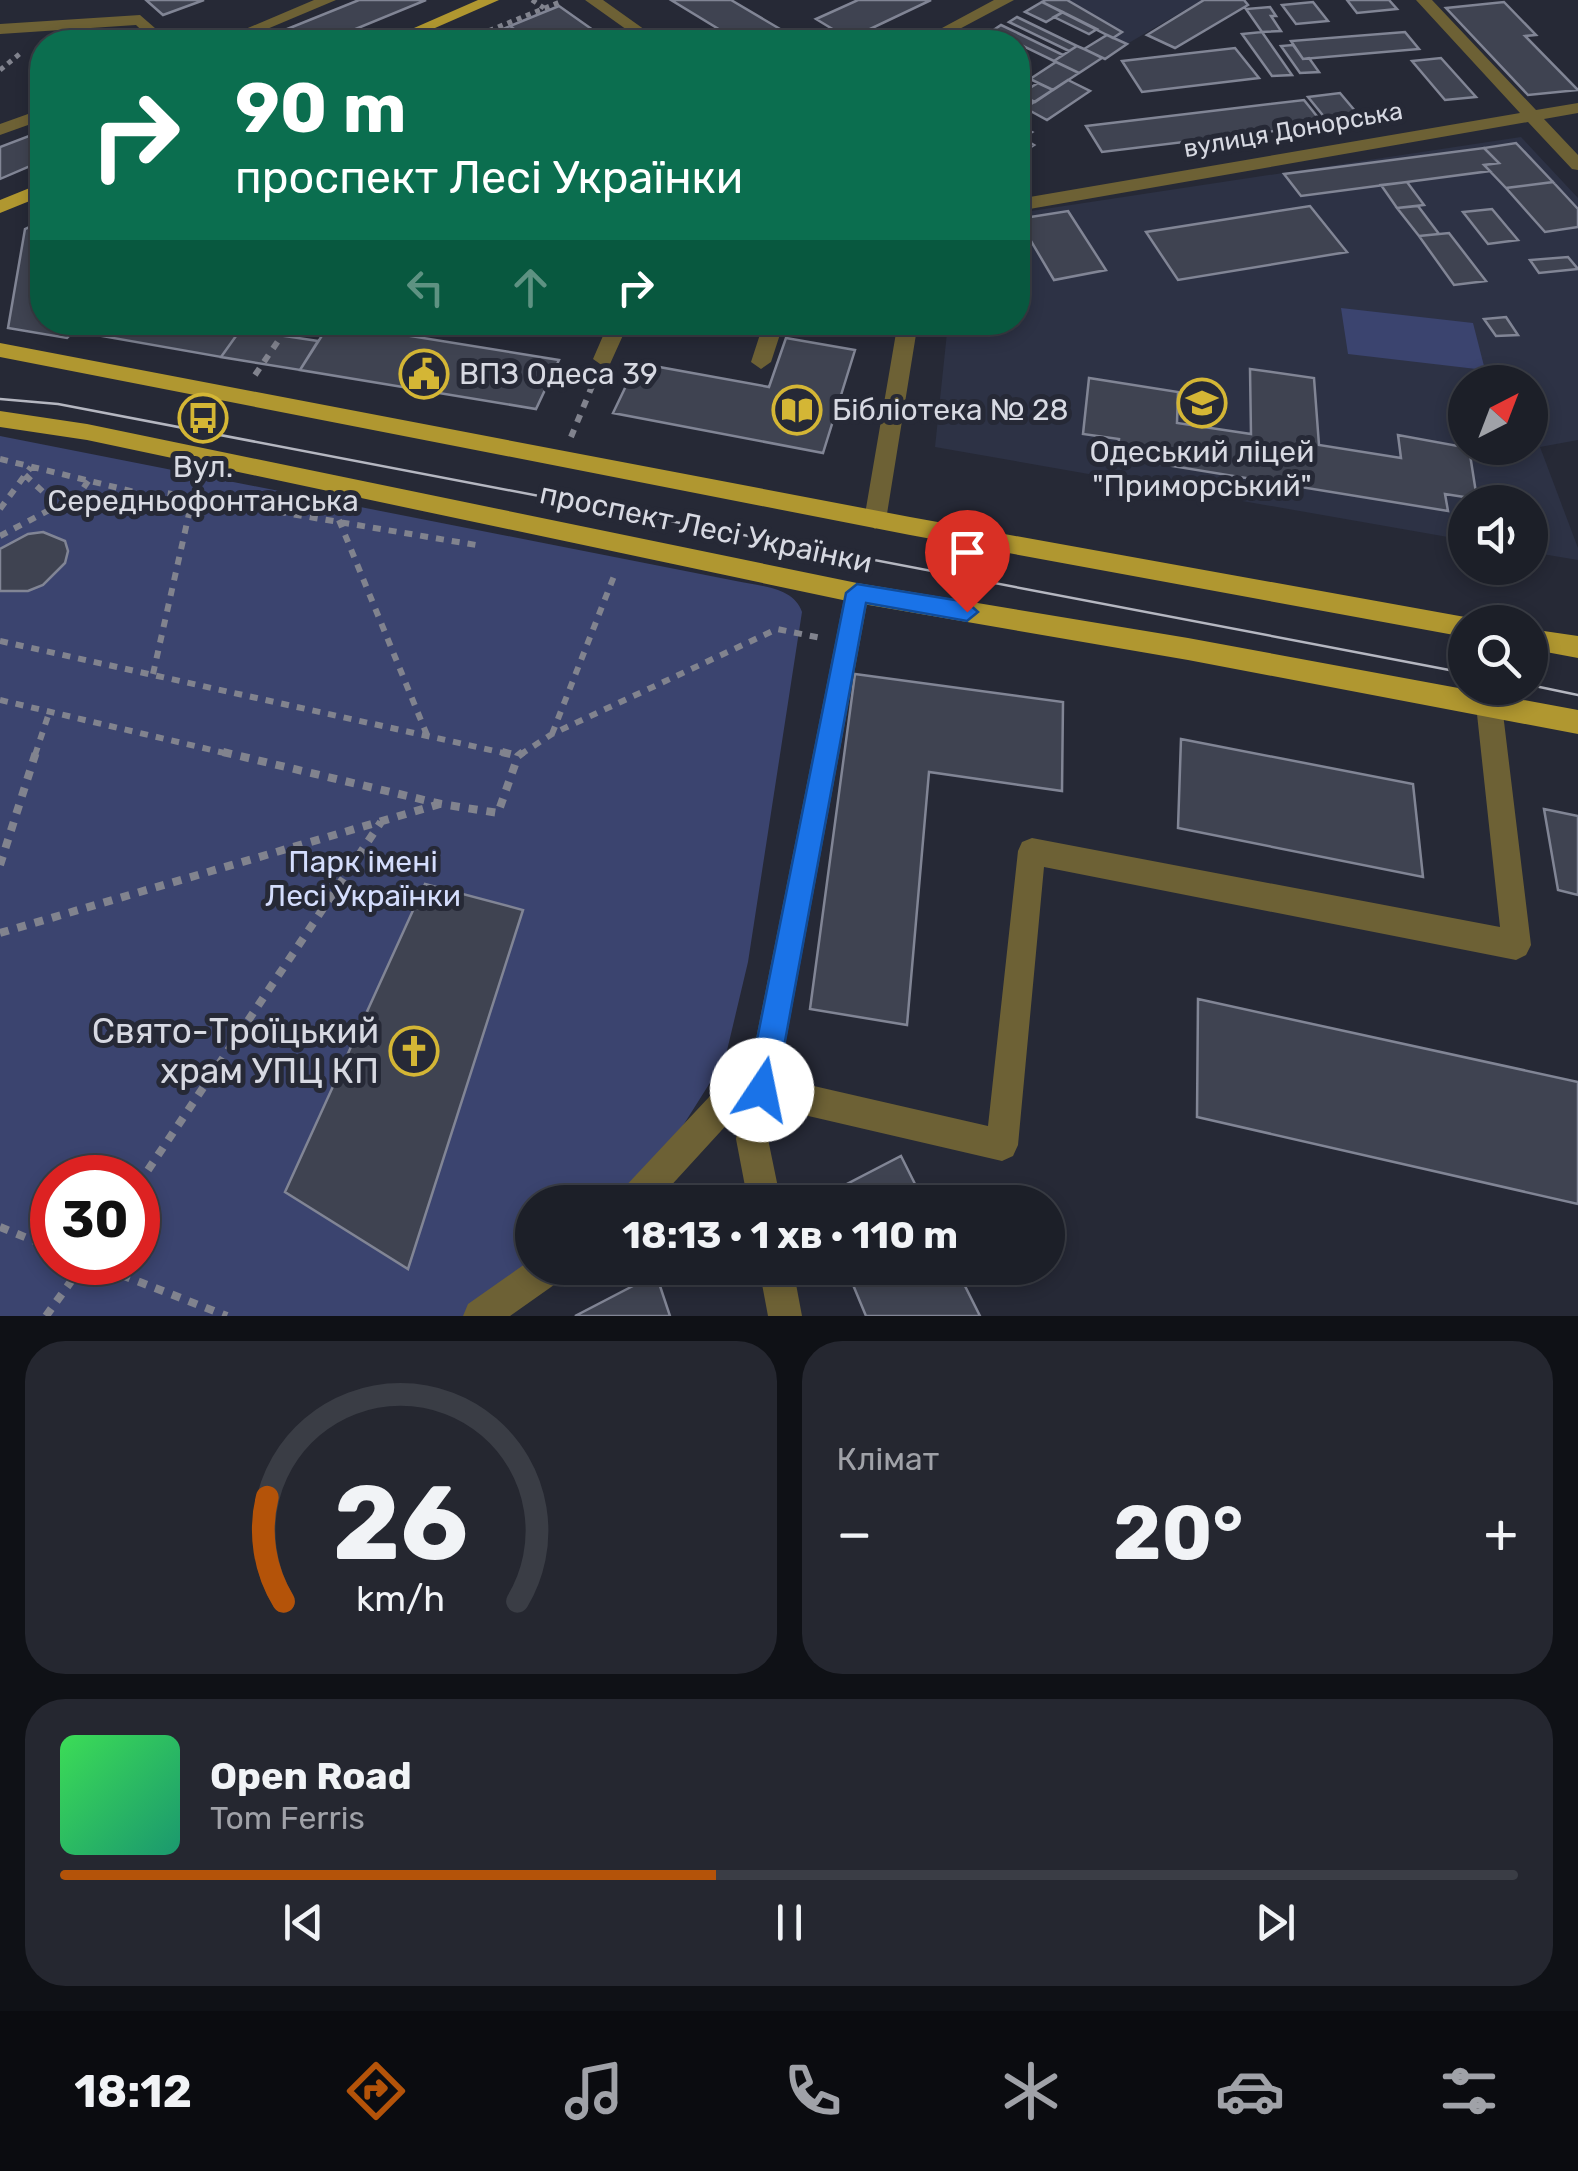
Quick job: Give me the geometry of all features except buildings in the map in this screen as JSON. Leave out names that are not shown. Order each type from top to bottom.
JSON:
[{"type":"main road","points":[[419,30],[491,0]]},
{"type":"main road","points":[[0,207],[30,194]]},
{"type":"main road","name":"проспект Лесі Українки","points":[[0,350],[876,520],[1448,624]]},
{"type":"main road","name":"проспект Лесі Українки","points":[[0,419],[103,435],[857,593],[1578,722]]},
{"type":"main road","points":[[1548,642],[1578,648]]},
{"type":"street","points":[[252,30],[328,0]]},
{"type":"street","points":[[593,0],[637,30]]},
{"type":"street","points":[[947,30],[1006,0]]},
{"type":"street","points":[[1424,0],[1578,166]]},
{"type":"street","points":[[0,30],[140,20],[150,30]]},
{"type":"street","name":"вулиця Донорська","points":[[1030,203],[1578,108]]},
{"type":"street","points":[[0,130],[30,119]]},
{"type":"street","points":[[603,359],[613,335]]},
{"type":"street","points":[[761,362],[770,335]]},
{"type":"street","points":[[876,520],[906,335]]},
{"type":"street","points":[[761,1185],[752,1139],[857,593]]},
{"type":"street","points":[[762,1090],[1002,1146],[1032,851],[1516,945],[1489,706]]},
{"type":"street","points":[[650,1185],[768,1057]]},
{"type":"street","points":[[480,1316],[525,1285]]},
{"type":"street","points":[[779,1285],[785,1316]]},
{"type":"path","points":[[532,0],[545,8]]},
{"type":"path","points":[[491,30],[560,2]]},
{"type":"path","points":[[247,386],[282,335]]},
{"type":"path","points":[[568,444],[603,359]]},
{"type":"path","points":[[0,460],[139,493],[192,496],[488,548]]},
{"type":"path","points":[[0,509],[31,467]]},
{"type":"path","points":[[24,475],[58,507]]},
{"type":"path","points":[[74,502],[88,481]]},
{"type":"path","points":[[0,536],[74,502],[139,493]]},
{"type":"path","points":[[152,674],[192,496]]},
{"type":"path","points":[[339,520],[428,736]]},
{"type":"path","points":[[552,734],[618,572],[600,568]]},
{"type":"path","points":[[0,700],[441,804],[498,812],[518,756],[552,734],[776,629],[848,644]]},
{"type":"path","points":[[0,640],[518,756]]},
{"type":"path","points":[[0,864],[50,710]]},
{"type":"path","points":[[0,933],[441,804]]},
{"type":"path","points":[[158,1155],[382,821]]},
{"type":"path","points":[[0,1227],[30,1239]]},
{"type":"path","points":[[46,1316],[69,1285]]},
{"type":"path","points":[[146,1285],[227,1316]]},
{"type":"shaded area","points":[[1040,0],[1202,0],[1127,44]]},
{"type":"shaded area","name":"Одеський ліцей \"Приморський\"","points":[[1521,137],[1578,198],[1578,440],[1548,446],[1548,365],[1448,365],[1448,465],[1547,465],[1578,548],[1578,560],[1548,555],[1548,485],[1448,485],[1448,537],[935,447],[947,335],[1030,335],[1030,211]]},
{"type":"green space","points":[[1341,308],[1473,323],[1484,365],[1448,366],[1348,354]]},
{"type":"green space","name":"Парк імені Лесі Українки","points":[[0,436],[765,586],[792,597],[798,604],[802,612],[748,962],[725,1059],[660,1162],[634,1185],[515,1185],[515,1284],[469,1316],[0,1316]]},
{"type":"tram line","points":[[0,399],[58,404],[1448,670]]},
{"type":"tram line","points":[[1548,689],[1578,695]]},
{"type":"place","name":"ВПЗ Одеса 39","points":[[424,374]]},
{"type":"place","name":"Одеський ліцей \"Приморський\"","points":[[1202,403]]},
{"type":"place","name":"Бібліотека № 28","points":[[797,410]]},
{"type":"place","name":"Вул. Середньофонтанська","points":[[203,418]]},
{"type":"place","name":"Свято-Троїцький храм УПЦ КП","points":[[414,1051]]},
{"type":"route","points":[[762,1090],[857,593],[967,612]]}]
